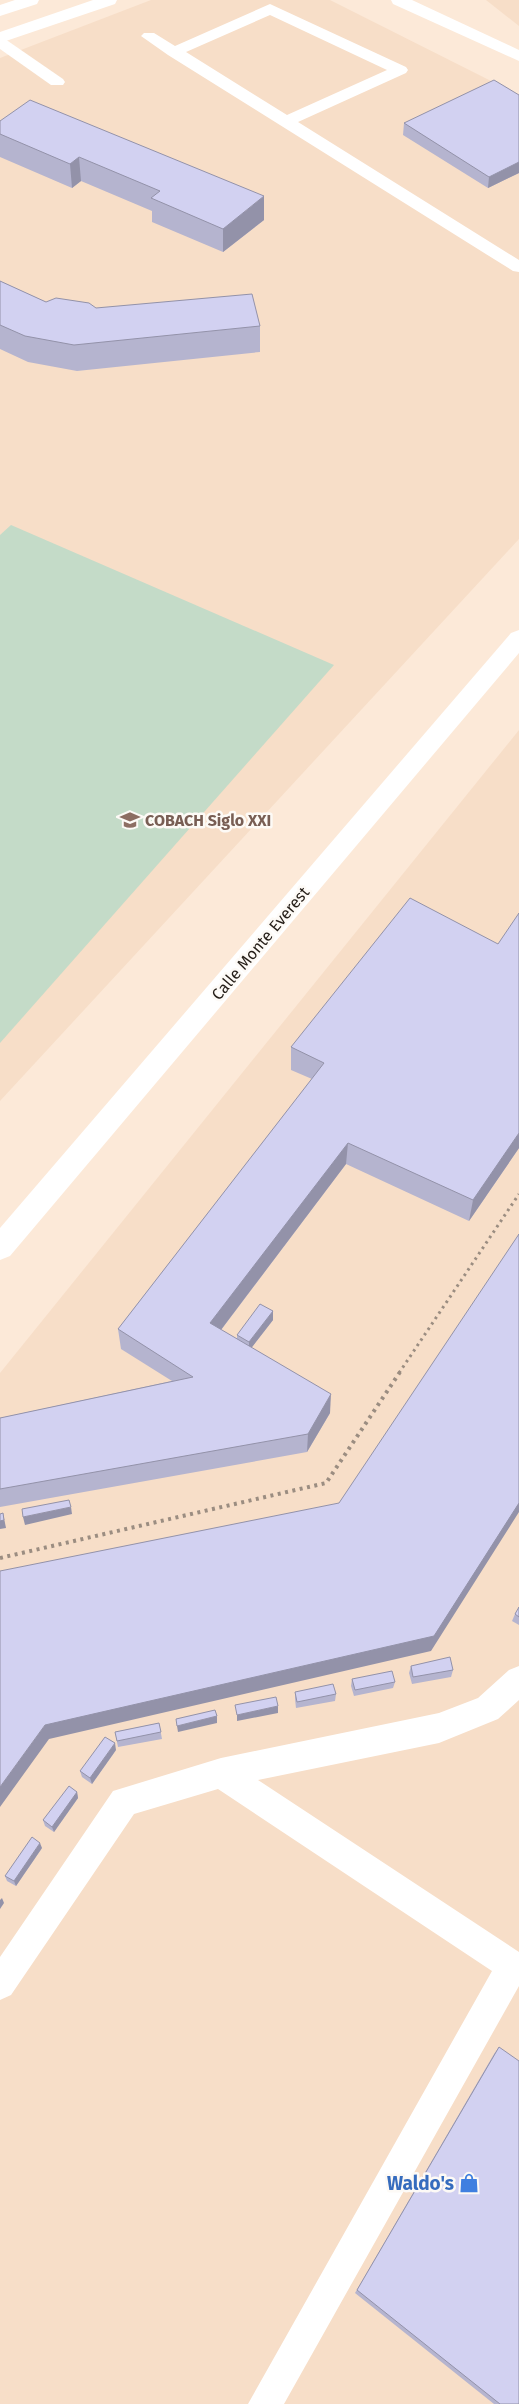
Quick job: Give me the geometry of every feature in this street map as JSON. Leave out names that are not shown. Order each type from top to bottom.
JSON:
[{"type":"street","points":[[0,11],[31,0]]},
{"type":"street","points":[[0,40],[109,0]]},
{"type":"street","points":[[399,0],[519,56]]},
{"type":"street","name":"Calle Monte Everest","points":[[0,1248],[519,638]]},
{"type":"lane","points":[[174,52],[270,9],[400,70],[286,122]]},
{"type":"lane","points":[[149,36],[518,266]]},
{"type":"lane","points":[[0,40],[57,82]]},
{"type":"lane","points":[[0,1984],[124,1802],[221,1774],[439,1728],[488,1709],[519,1680]]},
{"type":"lane","points":[[221,1774],[516,1968],[265,2404]]},
{"type":"path","points":[[0,1558],[326,1483],[519,1194]]},
{"type":"shaded area","name":"COBACH Siglo XXI","points":[[151,0],[330,0],[519,95],[519,539],[0,1101],[0,58]]},
{"type":"shaded area","points":[[486,0],[519,0],[519,26]]},
{"type":"shaded area","points":[[519,730],[519,2404],[0,2404],[0,1373]]},
{"type":"green space","points":[[11,525],[334,665],[0,1043],[0,535]]},
{"type":"building","points":[[494,80],[519,95],[519,162],[489,177],[404,123]]},
{"type":"building","points":[[30,100],[264,196],[223,229],[151,198],[160,191],[79,157],[70,164],[0,134],[0,121]]},
{"type":"building","points":[[0,281],[46,302],[56,298],[89,303],[96,308],[252,294],[260,326],[74,345],[25,336],[0,325]]},
{"type":"building","points":[[410,898],[498,944],[519,913],[519,1133],[473,1200],[348,1143],[210,1323],[331,1394],[308,1434],[0,1489],[0,1418],[193,1377],[118,1329],[324,1063],[291,1047]]},
{"type":"building","points":[[519,1234],[519,1503],[434,1636],[45,1725],[0,1787],[0,1571],[339,1503]]},
{"type":"building","points":[[260,1304],[273,1311],[249,1342],[237,1335]]},
{"type":"building","points":[[69,1500],[71,1507],[23,1517],[22,1509]]},
{"type":"building","points":[[3,1513],[4,1520],[0,1521],[0,1514]]},
{"type":"building","points":[[519,1607],[519,1617],[515,1614]]},
{"type":"building","points":[[450,1657],[453,1670],[413,1677],[411,1666]]},
{"type":"building","points":[[392,1671],[395,1682],[355,1690],[352,1679]]},
{"type":"building","points":[[333,1684],[336,1694],[297,1702],[295,1692]]},
{"type":"building","points":[[276,1697],[278,1706],[237,1715],[235,1705]]},
{"type":"building","points":[[215,1710],[217,1716],[177,1726],[176,1719]]},
{"type":"building","points":[[159,1723],[161,1732],[117,1741],[115,1732]]},
{"type":"building","points":[[105,1737],[115,1743],[90,1778],[80,1771]]},
{"type":"building","points":[[69,1786],[77,1792],[52,1827],[43,1820]]},
{"type":"building","points":[[32,1837],[40,1843],[14,1881],[5,1876]]},
{"type":"building","name":"Waldo's","points":[[499,2047],[519,2061],[519,2404],[500,2404],[357,2290]]},
{"type":"place","name":"COBACH Siglo XXI","points":[[130,820]]},
{"type":"place","name":"Waldo's","points":[[469,2183]]}]
